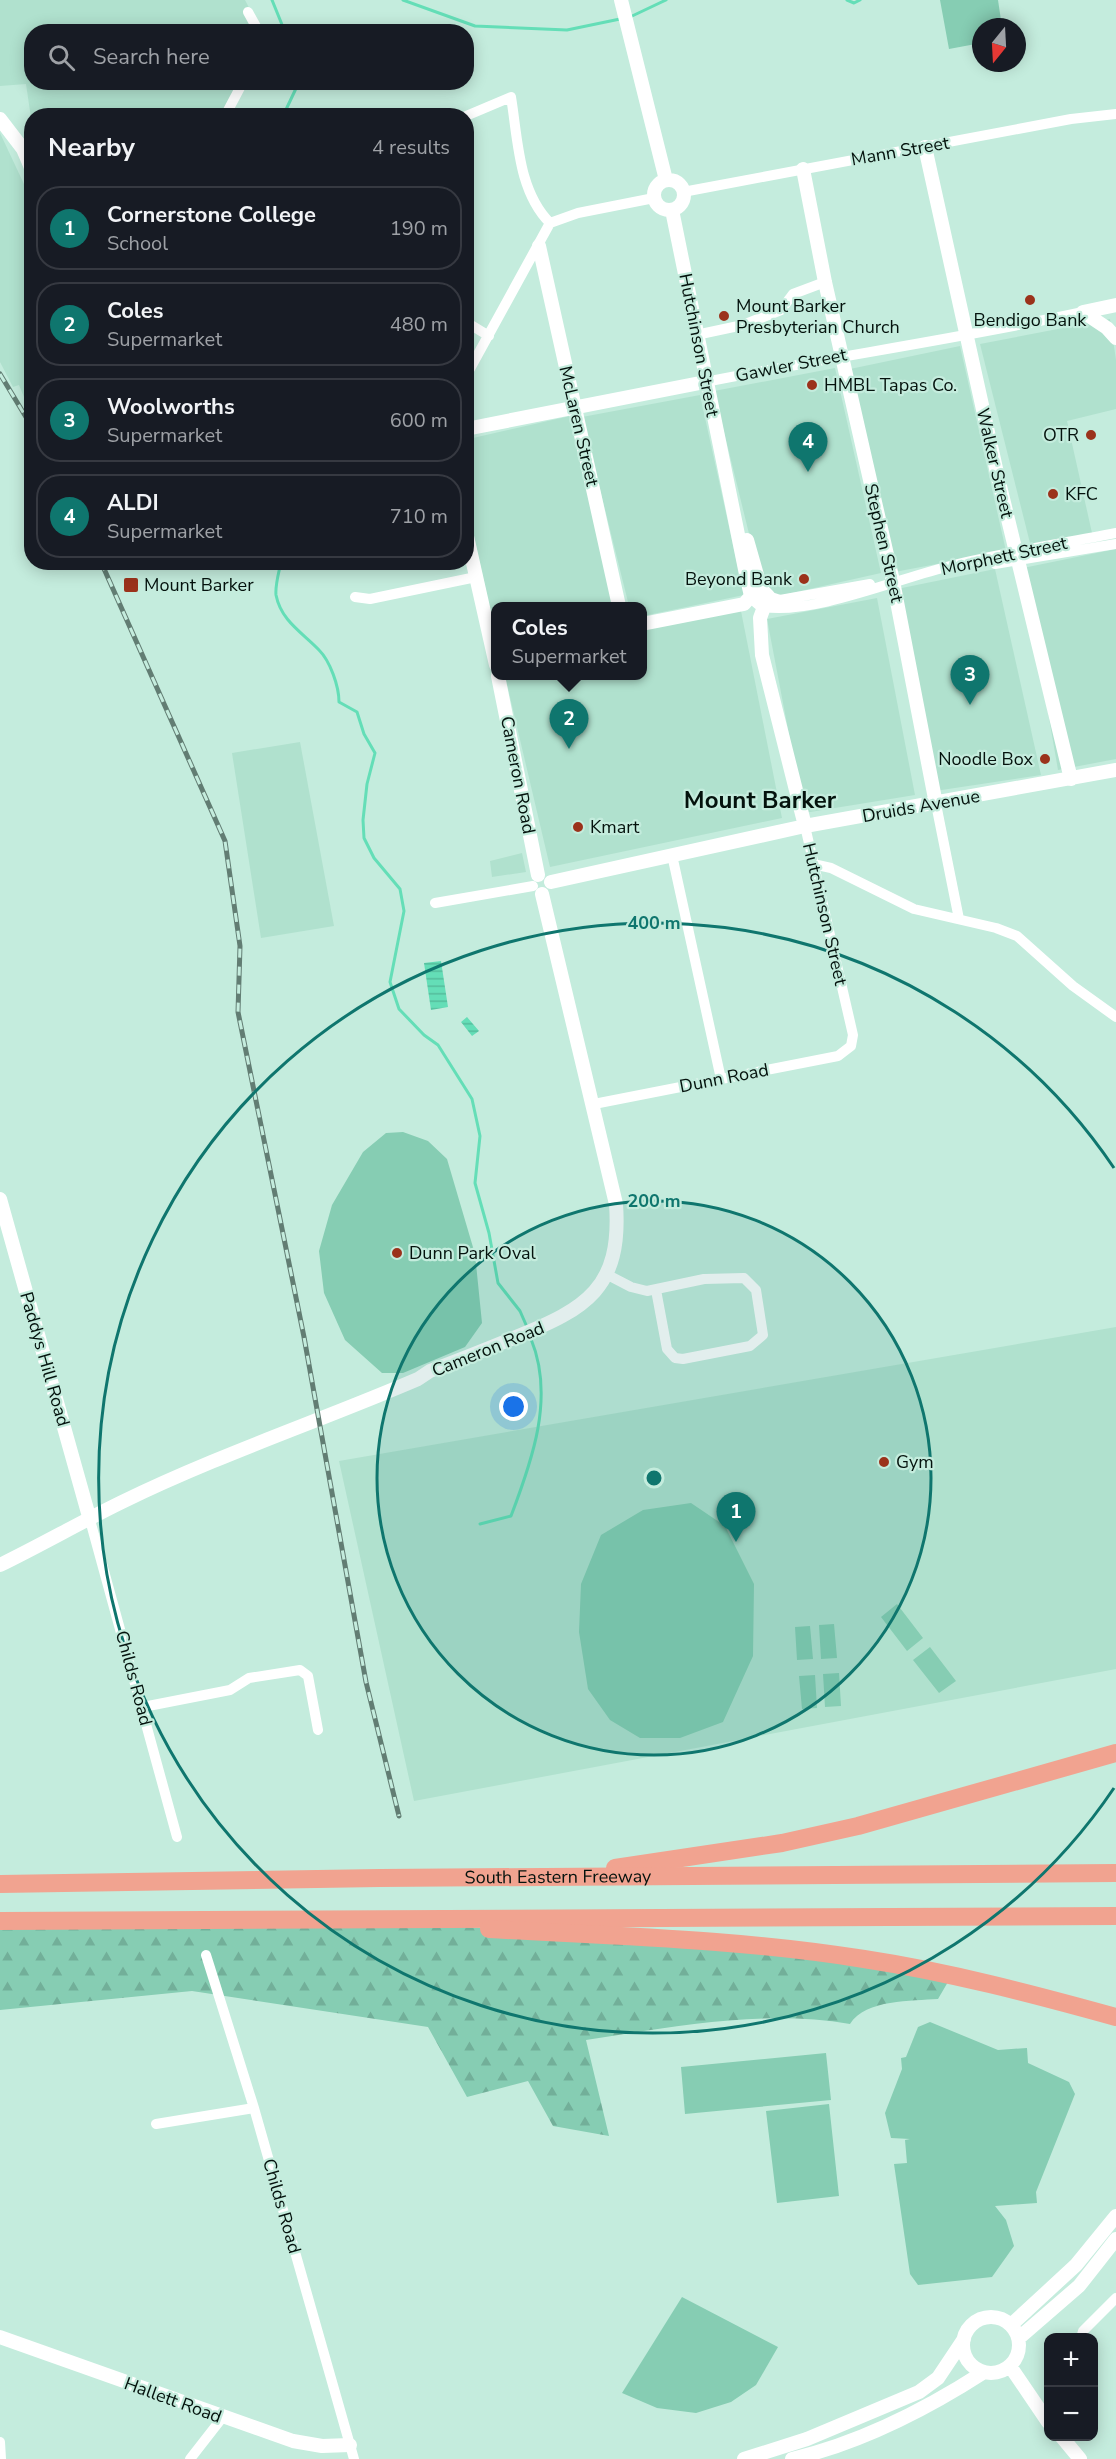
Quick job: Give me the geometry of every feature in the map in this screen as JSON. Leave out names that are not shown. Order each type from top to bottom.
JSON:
[{"type":"highway","points":[[554,1878],[782,1843],[858,1826],[1116,1753]]},
{"type":"highway","name":"South Eastern Freeway","points":[[0,1884],[1116,1873]]},
{"type":"highway","points":[[0,1920],[1116,1916]]},
{"type":"highway","points":[[361,1918],[392,1923],[712,1942],[839,1955],[952,1975],[1116,2017]]},
{"type":"street","points":[[621,0],[666,180]]},
{"type":"street","points":[[248,12],[255,24]]},
{"type":"street","points":[[229,108],[239,90]]},
{"type":"street","points":[[474,113],[511,97],[523,174],[539,212],[550,223]]},
{"type":"street","name":"Mann Street","points":[[683,192],[1071,119],[1116,114]]},
{"type":"street","points":[[0,119],[24,151]]},
{"type":"street","name":"Walker Street","points":[[925,147],[1017,556],[1071,779]]},
{"type":"street","name":"Stephen Street","points":[[803,169],[825,282],[893,581],[959,919]]},
{"type":"street","points":[[666,180],[676,182],[683,192],[680,205],[672,210],[658,207],[654,198],[655,189],[666,180]]},
{"type":"street","points":[[474,362],[550,223],[578,213],[654,198]]},
{"type":"street","name":"Hutchinson Street","points":[[672,210],[705,382],[751,596]]},
{"type":"street","name":"McLaren Street","points":[[539,246],[618,602]]},
{"type":"street","points":[[696,335],[743,325],[781,310],[792,294],[825,282]]},
{"type":"street","name":"Gawler Street","points":[[474,427],[842,355],[968,337],[1116,305]]},
{"type":"street","points":[[1083,312],[1107,328],[1116,338]]},
{"type":"street","points":[[474,327],[489,336]]},
{"type":"street","name":"Hutchinson Street","points":[[727,480],[766,602],[760,618],[762,655],[806,826],[853,1035],[851,1046]]},
{"type":"street","name":"Morphett Street","points":[[1017,556],[1116,533]]},
{"type":"street","name":"Morphett Street","points":[[766,602],[778,609],[850,596],[893,581],[953,565],[1116,544]]},
{"type":"street","points":[[474,568],[491,646]]},
{"type":"street","points":[[355,597],[370,598],[476,577]]},
{"type":"street","points":[[647,623],[744,604],[751,596],[766,602]]},
{"type":"street","name":"Cameron Road","points":[[0,1565],[121,1502],[418,1379],[430,1371],[528,1332],[579,1308],[606,1274],[617,1242],[616,1204],[594,1104],[538,885],[499,680]]},
{"type":"street","name":"Druids Avenue","points":[[538,885],[550,889],[551,882],[806,826],[1116,770]]},
{"type":"street","points":[[672,855],[721,1079]]},
{"type":"street","points":[[813,864],[831,868],[914,909],[996,928],[1017,936],[1073,986],[1116,1017]]},
{"type":"street","points":[[435,903],[538,885]]},
{"type":"street","name":"Dunn Road","points":[[594,1104],[838,1056],[851,1046]]},
{"type":"street","name":"Paddys Hill Road","points":[[0,1199],[90,1520]]},
{"type":"street","points":[[606,1274],[631,1287],[656,1290],[704,1279],[744,1278],[756,1290],[763,1335],[750,1347],[683,1359],[675,1358],[667,1349],[656,1290]]},
{"type":"street","name":"Childs Road","points":[[90,1520],[177,1837]]},
{"type":"street","points":[[142,1707],[230,1690],[249,1678],[300,1670],[308,1676],[318,1730]]},
{"type":"street","name":"Childs Road","points":[[206,1955],[254,2108],[354,2459]]},
{"type":"street","points":[[156,2124],[254,2108]]},
{"type":"street","points":[[1011,2325],[1076,2265],[1116,2216]]},
{"type":"street","points":[[1019,2338],[1079,2286],[1116,2239]]},
{"type":"street","points":[[1082,2333],[1116,2298]]},
{"type":"street","points":[[744,2459],[807,2439],[919,2392],[938,2378],[972,2324],[987,2317],[996,2317],[1011,2325],[1019,2338],[1018,2353],[1010,2366],[993,2373],[984,2372],[970,2363],[963,2347],[964,2339]]},
{"type":"street","name":"Hallett Road","points":[[0,2337],[222,2418],[293,2441],[322,2446],[350,2445]]},
{"type":"street","points":[[1010,2366],[1044,2416]]},
{"type":"street","points":[[792,2459],[866,2435],[940,2401],[984,2372]]},
{"type":"street","points":[[190,2459],[222,2418]]},
{"type":"street","points":[[1068,2441],[1080,2459]]},
{"type":"street","points":[[0,2442],[1,2459]]},
{"type":"shaded area","points":[[0,0],[245,0],[257,24],[24,24],[24,84],[0,86]]},
{"type":"shaded area","points":[[27,90],[242,90],[228,108],[30,108]]},
{"type":"shaded area","points":[[0,133],[24,184],[24,397],[19,385],[13,387],[0,362]]},
{"type":"shaded area","points":[[1110,319],[1116,360],[1116,409],[1067,421],[1092,533],[1031,547],[980,344]]},
{"type":"shaded area","points":[[960,346],[1006,551],[889,573],[850,369]]},
{"type":"shaded area","points":[[835,368],[881,573],[765,599],[714,391]]},
{"type":"shaded area","points":[[700,395],[744,595],[647,615],[647,602],[628,602],[582,417]]},
{"type":"shaded area","points":[[570,416],[618,602],[491,602],[491,614],[474,536],[474,438]]},
{"type":"shaded area","points":[[1116,549],[1116,759],[1058,770],[1023,568]]},
{"type":"shaded area","points":[[995,569],[1041,775],[935,791],[897,589]]},
{"type":"shaded area","points":[[877,598],[915,795],[804,813],[767,619]]},
{"type":"shaded area","points":[[740,606],[782,818],[550,867],[506,680],[647,680],[647,621]]},
{"type":"shaded area","points":[[300,742],[334,926],[261,938],[232,753]]},
{"type":"shaded area","points":[[522,853],[526,872],[492,877],[490,861]]},
{"type":"shaded area","points":[[441,961],[448,1007],[431,1010],[424,963]]},
{"type":"shaded area","points":[[467,1017],[479,1031],[472,1036],[461,1022]]},
{"type":"shaded area","points":[[1116,1327],[1116,1669],[414,1801],[339,1461]]},
{"type":"green space","points":[[940,0],[998,0],[1001,18],[972,18],[972,45],[949,49]]},
{"type":"green space","name":"Dunn Park Oval","points":[[403,1132],[428,1141],[447,1159],[475,1254],[482,1323],[465,1347],[403,1373],[382,1373],[345,1340],[324,1293],[319,1251],[332,1205],[363,1152],[386,1133]]},
{"type":"green space","points":[[691,1503],[725,1526],[754,1584],[753,1656],[723,1722],[680,1738],[640,1738],[610,1720],[588,1689],[579,1632],[581,1584],[601,1535],[643,1510]]},
{"type":"green space","points":[[897,1604],[923,1638],[907,1651],[881,1617]]},
{"type":"green space","points":[[834,1624],[837,1658],[821,1659],[819,1625]]},
{"type":"green space","points":[[810,1626],[813,1659],[797,1660],[795,1627]]},
{"type":"green space","points":[[930,1647],[956,1681],[939,1693],[913,1660]]},
{"type":"green space","points":[[839,1673],[841,1706],[825,1707],[823,1674]]},
{"type":"green space","points":[[815,1675],[817,1708],[802,1709],[799,1676]]},
{"type":"green space","points":[[0,1921],[392,1923],[701,1941],[952,1975],[938,1999],[903,2001],[878,2006],[857,2016],[850,2024],[784,2018],[718,2021],[586,2040],[609,2136],[553,2126],[528,2081],[467,2097],[428,2027],[192,1991],[0,2010]]},
{"type":"green space","points":[[930,2022],[998,2050],[1027,2048],[1028,2063],[1069,2082],[1075,2094],[1036,2192],[1037,2203],[995,2206],[1006,2220],[1014,2246],[992,2277],[918,2285],[910,2274],[894,2164],[907,2163],[905,2140],[910,2139],[891,2138],[885,2113],[902,2069],[901,2058],[906,2057],[918,2027]]},
{"type":"green space","points":[[826,2053],[831,2100],[685,2114],[681,2067]]},
{"type":"green space","points":[[829,2104],[839,2196],[777,2203],[766,2111]]},
{"type":"green space","points":[[682,2297],[778,2347],[756,2385],[731,2402],[696,2413],[657,2408],[622,2393]]},
{"type":"waterway","points":[[272,0],[282,24]]},
{"type":"waterway","points":[[403,0],[469,24]]},
{"type":"waterway","points":[[630,17],[666,0]]},
{"type":"waterway","points":[[847,0],[854,3],[860,0]]},
{"type":"waterway","points":[[474,26],[567,30],[620,19]]},
{"type":"waterway","points":[[287,108],[295,90]]},
{"type":"waterway","points":[[279,570],[276,595],[283,612],[293,626],[313,644],[327,661],[333,674],[339,702],[357,712],[364,734],[375,753],[367,784],[363,820],[364,838],[374,858],[400,889],[404,911],[390,982],[399,1009],[424,1035],[438,1045],[472,1099],[480,1136],[475,1183],[489,1233],[498,1283],[520,1311],[527,1327]]},
{"type":"waterway","points":[[480,1524],[511,1516],[533,1451],[541,1406],[541,1383],[538,1361],[531,1339]]},
{"type":"railway","points":[[0,374],[24,414]]},
{"type":"railway","points":[[105,570],[225,841],[240,946],[238,1012],[304,1337],[366,1682],[399,1816]]},
{"type":"place","name":"Bendigo Bank","points":[[1030,300]]},
{"type":"place","name":"Mount Barker Presbyterian Church","points":[[724,316]]},
{"type":"place","name":"HMBL Tapas Co.","points":[[812,385]]},
{"type":"place","name":"OTR","points":[[1091,435]]},
{"type":"place","name":"ALDI","points":[[808,472]]},
{"type":"place","name":"KFC","points":[[1053,494]]},
{"type":"place","name":"Beyond Bank","points":[[804,579]]},
{"type":"place","name":"Mount Barker","points":[[131,585]]},
{"type":"place","name":"Woolworths","points":[[970,705]]},
{"type":"place","name":"Coles","points":[[569,749]]},
{"type":"place","name":"Noodle Box","points":[[1045,759]]},
{"type":"place","name":"Kmart","points":[[578,827]]},
{"type":"place","name":"Dunn Park Oval","points":[[397,1253]]},
{"type":"place","name":"Gym","points":[[884,1462]]},
{"type":"place","name":"Cornerstone College","points":[[736,1542]]},
{"type":"district","name":"Mount Barker","points":[[760,800]]}]
